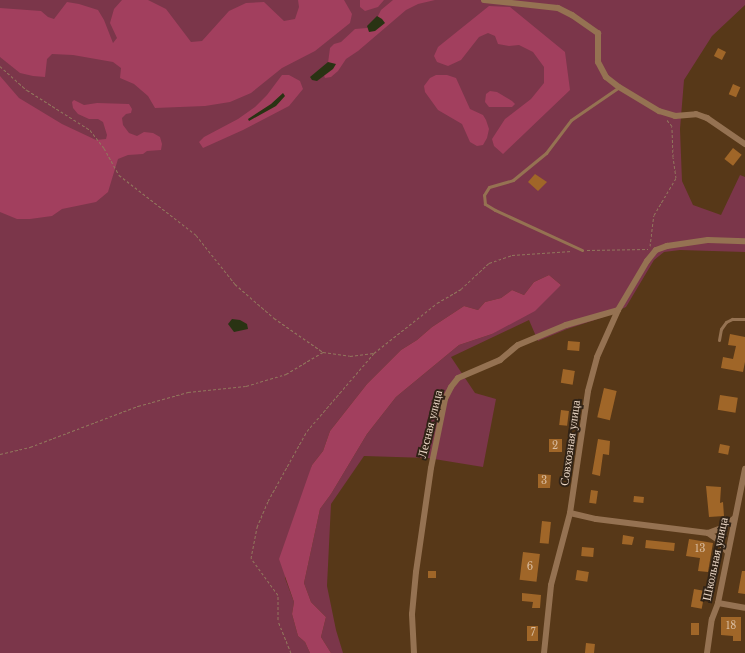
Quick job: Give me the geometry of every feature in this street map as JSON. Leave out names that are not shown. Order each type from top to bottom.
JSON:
[{"type":"street","points":[[484,0],[558,8],[585,23],[598,33],[598,62],[601,70],[606,77],[619,87],[659,111],[675,116],[696,114],[707,118],[745,144]]},
{"type":"street","name":"Совхозная улица","points":[[544,653],[551,585],[570,513],[588,391],[596,357],[618,310],[644,266],[656,250],[667,246],[708,240],[745,241]]},
{"type":"street","name":"Лесная улица","points":[[414,653],[412,614],[417,565],[431,468],[445,399],[451,387],[458,378],[500,360],[518,345],[566,325],[618,310]]},
{"type":"street","name":"Школьная улица","points":[[707,653],[712,619],[718,603],[745,469]]},
{"type":"street","points":[[570,513],[596,519],[708,533],[722,528],[735,518]]},
{"type":"street","points":[[708,533],[718,540],[728,553]]},
{"type":"street","points":[[718,603],[745,608]]},
{"type":"lane","points":[[582,250],[490,207],[486,204],[484,195],[489,187],[513,180],[546,153],[571,120],[619,87]]},
{"type":"lane","points":[[719,340],[721,329],[726,322],[732,319],[745,319]]},
{"type":"path","points":[[0,66],[27,90],[90,130],[107,153],[119,175],[196,235],[235,284],[274,318],[324,352],[350,356],[374,353]]},
{"type":"path","points":[[291,653],[278,620],[278,595],[251,558],[257,527],[268,501],[307,431],[374,353],[437,303],[461,289],[489,263],[512,255],[582,250],[650,248],[654,215],[676,178],[673,157],[672,126],[659,111]]},
{"type":"path","points":[[0,454],[30,447],[138,406],[188,392],[246,386],[286,374],[324,352]]},
{"type":"shaded area","points":[[0,0],[745,0],[745,5],[712,36],[684,80],[680,129],[682,181],[693,205],[721,215],[740,175],[745,177],[745,252],[680,250],[664,252],[654,260],[626,307],[601,318],[567,329],[538,341],[529,320],[451,357],[475,393],[496,399],[483,467],[428,458],[364,456],[331,504],[327,586],[336,630],[343,653],[331,653],[321,637],[326,617],[311,602],[304,583],[320,509],[331,494],[367,434],[396,397],[459,345],[492,334],[561,285],[549,275],[534,282],[524,295],[512,290],[501,298],[485,302],[478,310],[464,306],[432,327],[417,340],[401,350],[367,384],[330,431],[323,451],[312,465],[285,578],[294,602],[292,614],[298,636],[305,642],[310,653],[0,653]]},
{"type":"shaded area","points":[[122,0],[148,0],[166,9],[191,42],[202,41],[229,11],[246,3],[264,2],[284,21],[295,19],[299,7],[298,0],[344,0],[352,14],[350,23],[315,51],[282,68],[251,93],[230,102],[205,106],[155,108],[148,96],[134,84],[120,78],[121,68],[113,62],[73,55],[52,54],[47,59],[45,77],[20,73],[0,57],[0,8],[41,11],[48,17],[54,19],[67,2],[79,4],[98,10],[104,20],[113,43],[117,38],[110,23],[114,9]]},
{"type":"shaded area","points":[[360,0],[384,0],[378,7],[365,11],[360,7]]},
{"type":"shaded area","points":[[393,0],[435,0],[418,4],[406,10],[358,51],[346,59],[338,71],[331,77],[325,78],[323,73],[328,63],[330,48],[334,44],[341,42],[355,29],[367,28],[376,20],[381,10]]},
{"type":"shaded area","points":[[489,6],[510,7],[565,52],[570,90],[503,154],[494,146],[492,139],[505,119],[531,99],[544,83],[544,67],[533,52],[519,45],[509,46],[498,44],[495,36],[488,33],[479,37],[461,60],[448,66],[437,62],[434,56],[438,47]]},
{"type":"shaded area","points":[[377,16],[385,23],[375,31],[369,32],[367,26]]},
{"type":"shaded area","points":[[328,62],[336,64],[333,69],[317,81],[312,80],[310,77]]},
{"type":"shaded area","points":[[282,75],[289,75],[300,81],[303,89],[289,106],[243,130],[203,148],[199,142],[204,137],[238,119],[255,107],[267,95]]},
{"type":"shaded area","points":[[436,75],[447,75],[456,78],[470,109],[483,115],[489,129],[487,138],[483,145],[477,146],[470,142],[462,124],[438,110],[425,92],[424,86],[430,78]]},
{"type":"shaded area","points":[[0,76],[19,98],[62,124],[96,140],[106,139],[107,135],[103,122],[98,119],[89,119],[78,114],[73,108],[72,102],[74,100],[84,105],[97,103],[129,104],[132,109],[131,113],[126,114],[122,118],[123,125],[129,133],[137,136],[144,132],[153,133],[160,137],[162,144],[161,150],[147,151],[143,154],[128,155],[118,159],[108,192],[96,202],[62,209],[52,216],[30,219],[17,219],[0,212]]},
{"type":"shaded area","points":[[490,91],[497,92],[515,104],[512,107],[489,107],[485,102],[486,94]]},
{"type":"shaded area","points":[[283,93],[285,96],[276,106],[249,121],[248,119],[271,104]]},
{"type":"shaded area","points":[[549,275],[561,285],[535,311],[492,334],[459,345],[396,397],[367,434],[331,494],[320,509],[304,583],[311,602],[326,617],[321,637],[331,653],[310,653],[305,642],[298,636],[292,614],[294,602],[279,559],[312,465],[323,451],[330,431],[367,384],[401,350],[417,340],[432,327],[464,306],[478,310],[485,302],[501,298],[512,290],[524,295],[534,282]]},
{"type":"shaded area","points":[[232,319],[240,320],[247,324],[248,329],[234,332],[228,324]]},
{"type":"building","points":[[718,48],[726,52],[722,60],[714,56]]},
{"type":"building","points":[[733,84],[740,87],[736,97],[729,94]]},
{"type":"building","points":[[733,148],[742,155],[733,166],[724,159]]},
{"type":"building","points":[[535,174],[547,182],[538,191],[528,182]]},
{"type":"building","points":[[730,334],[745,337],[745,362],[743,372],[721,368],[723,357],[733,359],[736,346],[728,345]]},
{"type":"building","points":[[568,341],[580,342],[579,351],[567,350]]},
{"type":"building","points":[[563,369],[575,371],[573,385],[561,383]]},
{"type":"building","points":[[604,388],[617,391],[610,420],[597,417]]},
{"type":"building","points":[[720,395],[738,398],[735,413],[718,410]]},
{"type":"building","points":[[561,410],[569,411],[567,426],[559,425]]},
{"type":"building","points":[[549,439],[562,439],[562,452],[549,452]]},
{"type":"building","points":[[598,439],[610,441],[609,455],[603,454],[600,476],[592,474]]},
{"type":"building","points":[[720,444],[730,446],[728,455],[718,453]]},
{"type":"building","points":[[538,474],[551,475],[550,488],[538,488]]},
{"type":"building","points":[[706,486],[721,487],[720,503],[723,502],[724,516],[709,517]]},
{"type":"building","points":[[591,490],[598,491],[596,504],[589,503]]},
{"type":"building","points":[[634,496],[644,497],[643,503],[633,502]]},
{"type":"building","points":[[542,521],[551,522],[549,544],[540,543]]},
{"type":"building","points":[[623,535],[634,537],[632,545],[622,544]]},
{"type":"building","points":[[689,539],[713,543],[708,572],[698,571],[700,558],[686,556]]},
{"type":"building","points":[[646,540],[675,543],[674,551],[645,548]]},
{"type":"building","points":[[582,547],[594,548],[593,557],[581,556]]},
{"type":"building","points":[[523,552],[540,554],[536,582],[520,580]]},
{"type":"building","points":[[577,570],[589,572],[587,582],[575,580]]},
{"type":"building","points":[[428,571],[436,571],[436,578],[428,578]]},
{"type":"building","points":[[742,571],[745,571],[745,594],[738,593]]},
{"type":"building","points":[[694,589],[705,591],[702,609],[691,607]]},
{"type":"building","points":[[522,593],[541,595],[540,608],[532,608],[533,602],[522,601]]},
{"type":"building","points":[[721,617],[741,617],[741,641],[733,641],[733,636],[721,635]]},
{"type":"building","points":[[691,623],[699,623],[699,635],[691,635]]},
{"type":"building","points":[[527,626],[538,626],[538,641],[527,641]]},
{"type":"building","points":[[586,643],[595,644],[594,653],[585,653]]}]
